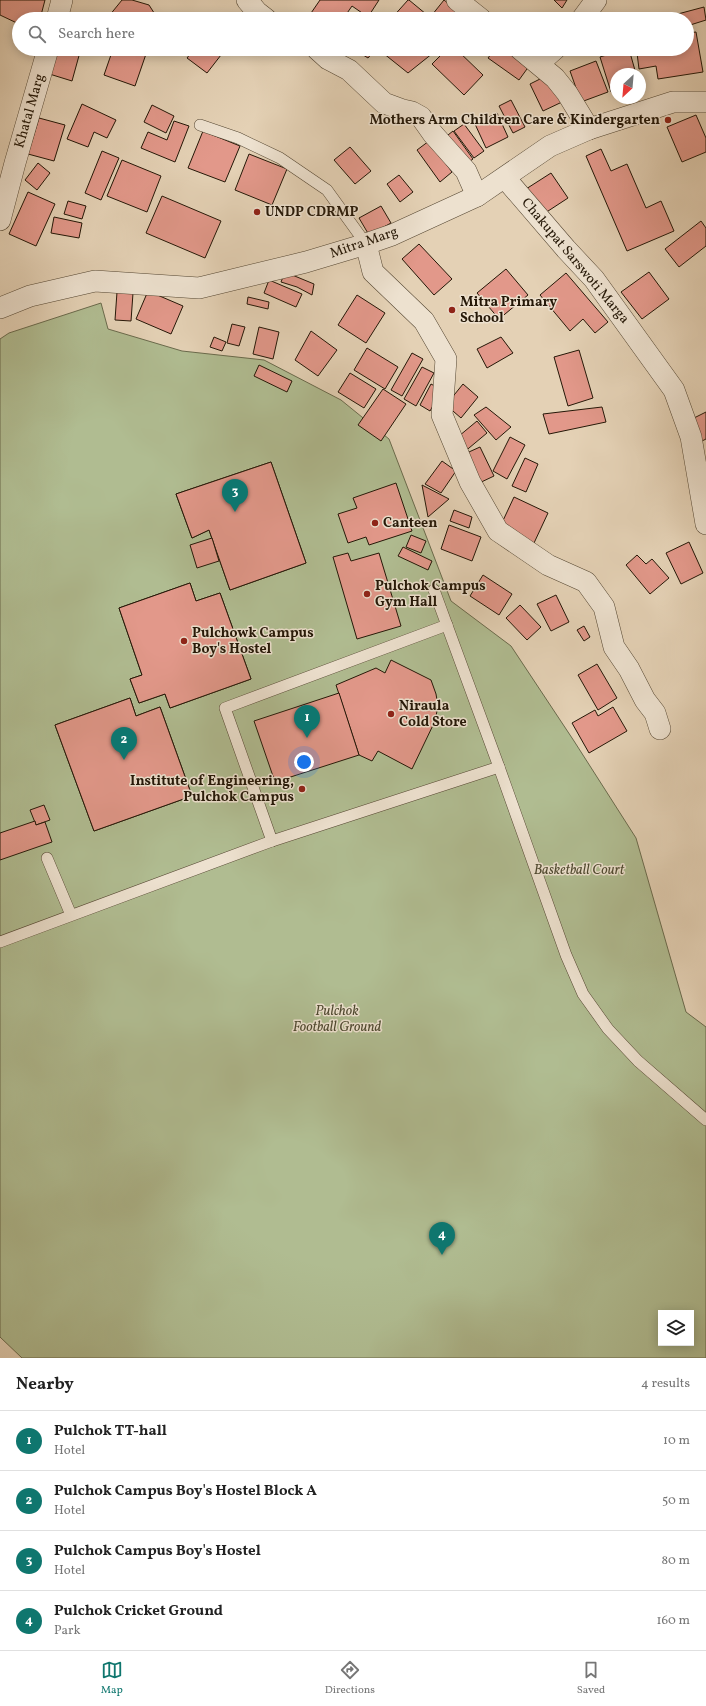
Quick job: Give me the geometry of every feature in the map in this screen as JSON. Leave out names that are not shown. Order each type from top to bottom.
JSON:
[{"type":"street","points":[[59,12],[62,0]]},
{"type":"street","points":[[247,0],[257,12]]},
{"type":"street","points":[[457,0],[472,12]]},
{"type":"street","points":[[587,12],[596,0]]},
{"type":"street","name":"Khatal Marg","points":[[0,220],[7,160],[45,56]]},
{"type":"street","points":[[325,56],[349,70],[384,103],[412,112],[421,117],[433,134],[466,171],[477,196]]},
{"type":"street","points":[[530,56],[555,78],[567,92],[589,129]]},
{"type":"street","points":[[539,63],[547,56]]},
{"type":"street","name":"Mitra Marg","points":[[0,308],[30,296],[95,281],[199,288],[306,262],[392,235],[477,196],[550,146],[589,129],[673,102],[706,102]]},
{"type":"street","name":"Chakupat Sarswoti Marga","points":[[505,178],[594,279],[674,390],[691,437],[706,524]]},
{"type":"street","points":[[366,244],[373,272],[424,321],[446,359],[442,415],[470,482],[498,531],[548,564],[586,582],[604,607],[614,647],[629,669],[645,700],[655,713],[660,729]]},
{"type":"lane","points":[[200,125],[238,138],[280,158],[327,190],[366,244]]},
{"type":"lane","points":[[434,590],[448,625],[566,955],[583,994],[608,1029],[638,1061],[706,1120]]},
{"type":"lane","points":[[272,841],[225,708],[448,625]]},
{"type":"lane","points":[[0,942],[272,841],[499,767]]},
{"type":"lane","points":[[46,858],[71,915]]},
{"type":"green space","name":"Pulchok Football Ground","points":[[101,303],[108,329],[182,351],[264,360],[341,400],[389,439],[451,601],[511,646],[636,838],[686,1012],[706,1027],[706,1358],[22,1358],[0,1337],[0,339],[9,333]]},
{"type":"building","points":[[0,0],[45,0],[42,12],[12,12],[12,21],[0,15]]},
{"type":"building","points":[[122,0],[132,0],[149,5],[154,12],[112,12]]},
{"type":"building","points":[[320,0],[379,0],[371,12],[361,12],[352,6],[348,12],[312,12]]},
{"type":"building","points":[[409,0],[424,12],[397,12]]},
{"type":"building","points":[[444,0],[459,12],[434,12]]},
{"type":"building","points":[[554,0],[567,0],[562,8]]},
{"type":"building","points":[[704,7],[706,20],[694,24],[694,12],[685,12]]},
{"type":"building","points":[[694,32],[696,32],[703,72],[658,79],[656,66],[639,68],[637,56],[694,56]]},
{"type":"building","points":[[48,56],[79,56],[72,81],[43,72]]},
{"type":"building","points":[[111,56],[145,56],[135,86],[104,75]]},
{"type":"building","points":[[189,56],[220,56],[207,73],[187,58]]},
{"type":"building","points":[[387,56],[429,56],[408,73]]},
{"type":"building","points":[[440,56],[463,56],[483,75],[464,95],[432,64]]},
{"type":"building","points":[[490,56],[523,56],[532,62],[519,80],[488,58]]},
{"type":"building","points":[[631,56],[634,68],[610,68],[610,89],[600,57]]},
{"type":"building","points":[[596,61],[608,92],[581,102],[570,71]]},
{"type":"building","points":[[548,75],[562,102],[543,111],[530,84]]},
{"type":"building","points":[[511,100],[525,127],[513,133],[499,106]]},
{"type":"building","points":[[82,104],[116,120],[107,138],[94,132],[88,147],[67,139]]},
{"type":"building","points":[[152,105],[174,116],[166,133],[144,122]]},
{"type":"building","points":[[497,113],[508,137],[486,148],[475,124]]},
{"type":"building","points":[[696,115],[706,138],[706,152],[682,162],[667,127]]},
{"type":"building","points":[[39,118],[65,125],[54,161],[28,154]]},
{"type":"building","points":[[174,121],[189,126],[175,162],[141,148],[148,132],[167,140]]},
{"type":"building","points":[[464,124],[484,151],[474,158],[454,131]]},
{"type":"building","points":[[203,131],[240,146],[225,182],[188,168]]},
{"type":"building","points":[[453,131],[473,159],[463,166],[443,139]]},
{"type":"building","points":[[429,141],[452,172],[440,182],[417,150]]},
{"type":"building","points":[[350,147],[371,171],[355,184],[334,160]]},
{"type":"building","points":[[601,149],[611,171],[627,164],[646,208],[661,201],[674,231],[627,251],[586,156]]},
{"type":"building","points":[[102,151],[119,158],[101,200],[85,193]]},
{"type":"building","points":[[249,154],[287,169],[272,205],[235,190]]},
{"type":"building","points":[[122,160],[161,176],[147,212],[107,196]]},
{"type":"building","points":[[38,163],[50,173],[37,190],[25,180]]},
{"type":"building","points":[[551,173],[568,198],[542,215],[526,189]]},
{"type":"building","points":[[399,175],[413,192],[400,202],[387,184]]},
{"type":"building","points":[[28,192],[55,204],[36,246],[9,234]]},
{"type":"building","points":[[162,196],[221,221],[205,258],[146,233]]},
{"type":"building","points":[[68,201],[86,206],[82,219],[64,214]]},
{"type":"building","points":[[381,206],[391,223],[369,235],[359,218]]},
{"type":"building","points":[[54,217],[82,223],[79,238],[51,233]]},
{"type":"building","points":[[701,221],[706,228],[706,246],[679,267],[665,249]]},
{"type":"building","points":[[419,244],[452,279],[434,295],[402,259]]},
{"type":"building","points":[[506,269],[528,295],[499,319],[477,293]]},
{"type":"building","points":[[285,272],[314,284],[312,295],[297,287],[281,282]]},
{"type":"building","points":[[649,272],[669,299],[642,319],[621,292]]},
{"type":"building","points":[[566,273],[608,322],[595,333],[583,319],[570,331],[540,295]]},
{"type":"building","points":[[269,280],[302,294],[296,307],[264,293]]},
{"type":"building","points":[[148,291],[183,306],[171,334],[136,319]]},
{"type":"building","points":[[117,292],[133,293],[131,321],[115,320]]},
{"type":"building","points":[[357,295],[385,313],[366,343],[338,325]]},
{"type":"building","points":[[248,297],[269,302],[268,309],[247,304]]},
{"type":"building","points":[[232,324],[245,327],[239,346],[227,343]]},
{"type":"building","points":[[259,327],[279,332],[273,359],[253,354]]},
{"type":"building","points":[[311,331],[337,350],[318,376],[295,360]]},
{"type":"building","points":[[214,337],[226,342],[222,351],[210,347]]},
{"type":"building","points":[[501,337],[513,353],[487,368],[477,349]]},
{"type":"building","points":[[367,348],[398,367],[385,389],[354,370]]},
{"type":"building","points":[[579,350],[593,398],[568,406],[554,357]]},
{"type":"building","points":[[412,353],[423,359],[402,396],[391,390]]},
{"type":"building","points":[[259,365],[292,381],[287,392],[254,376]]},
{"type":"building","points":[[422,367],[434,373],[416,406],[404,399]]},
{"type":"building","points":[[350,373],[376,389],[364,408],[338,392]]},
{"type":"building","points":[[431,384],[442,390],[430,411],[420,405]]},
{"type":"building","points":[[463,384],[478,397],[461,418],[446,405]]},
{"type":"building","points":[[383,389],[406,404],[381,441],[358,425]]},
{"type":"building","points":[[486,407],[511,427],[496,440],[474,415]]},
{"type":"building","points":[[602,407],[606,422],[549,434],[543,414]]},
{"type":"building","points":[[706,412],[706,439],[700,442],[690,420]]},
{"type":"building","points":[[477,421],[487,433],[463,453],[453,441]]},
{"type":"building","points":[[510,437],[525,445],[507,479],[493,471]]},
{"type":"building","points":[[480,447],[494,476],[475,485],[460,456]]},
{"type":"building","points":[[525,458],[538,464],[526,492],[512,486]]},
{"type":"building","points":[[442,461],[456,471],[441,493],[425,484]]},
{"type":"building","points":[[271,462],[306,563],[230,590],[209,530],[192,538],[176,494]],"holes":[[[262,498],[277,543],[229,560],[213,514]]]},
{"type":"building","points":[[271,462],[306,563],[230,590],[209,530],[192,538],[176,494]]},
{"type":"building","name":"Canteen","points":[[396,483],[412,531],[369,545],[366,537],[348,543],[338,514],[357,508],[353,498]]},
{"type":"building","points":[[422,485],[449,499],[428,517]]},
{"type":"building","points":[[514,497],[548,513],[534,543],[500,527]]},
{"type":"building","points":[[454,510],[472,517],[469,528],[450,521]]},
{"type":"building","points":[[449,525],[481,537],[472,561],[441,549]]},
{"type":"building","points":[[411,535],[426,541],[421,553],[406,547]]},
{"type":"building","points":[[212,538],[219,561],[197,568],[190,545]]},
{"type":"building","points":[[689,542],[703,573],[681,584],[666,553]]},
{"type":"building","points":[[403,547],[432,561],[428,570],[398,556]]},
{"type":"building","name":"Pulchok Campus Gym Hall","points":[[348,553],[351,561],[379,553],[401,626],[357,639],[333,557]]},
{"type":"building","points":[[637,555],[646,564],[652,559],[669,578],[650,594],[626,565]]},
{"type":"building","points":[[483,575],[512,594],[499,615],[470,596]]},
{"type":"building","name":"Pulchowk Campus Boy's Hostel","points":[[190,583],[196,601],[220,593],[251,679],[170,708],[165,694],[139,703],[130,679],[142,675],[119,608]],"holes":[[[204,619],[218,660],[172,675],[159,634]]]},
{"type":"building","name":"Pulchowk Campus Boy's Hostel","points":[[190,583],[196,601],[220,593],[251,679],[170,708],[165,694],[139,703],[130,679],[142,675],[119,608]]},
{"type":"building","points":[[556,595],[569,622],[551,631],[537,604]]},
{"type":"building","points":[[520,605],[541,627],[527,640],[506,618]]},
{"type":"building","points":[[584,626],[590,637],[584,641],[577,630]]},
{"type":"building","name":"Niraula Cold Store","points":[[391,660],[431,680],[436,694],[438,706],[435,721],[412,769],[378,751],[372,761],[359,755],[336,685],[376,668],[385,673]]},
{"type":"building","points":[[597,664],[617,698],[598,710],[578,675]]},
{"type":"building","points":[[339,693],[359,755],[275,782],[254,721]]},
{"type":"building","points":[[130,698],[136,716],[160,707],[192,796],[94,831],[55,725]],"holes":[[[139,734],[153,773],[111,788],[97,749]]]},
{"type":"building","points":[[130,698],[136,716],[160,707],[192,796],[94,831],[55,725]]},
{"type":"building","points":[[613,707],[627,731],[589,753],[572,723],[595,710],[598,716]]},
{"type":"building","points":[[44,805],[50,820],[36,825],[30,810]]},
{"type":"building","points":[[35,821],[36,825],[45,822],[52,842],[0,860],[0,833]]},
{"type":"place","name":"Mothers Arm Children Care & Kindergarten","points":[[668,120]]},
{"type":"place","name":"UNDP CDRMP","points":[[257,212]]},
{"type":"place","name":"Mitra Primary School","points":[[452,310]]},
{"type":"place","name":"Pulchok Campus Boy's Hostel","points":[[235,512]]},
{"type":"place","name":"Canteen","points":[[375,523]]},
{"type":"place","name":"Pulchok Campus Gym Hall","points":[[367,594]]},
{"type":"place","name":"Pulchowk Campus Boy's Hostel","points":[[184,641]]},
{"type":"place","name":"Niraula Cold Store","points":[[391,714]]},
{"type":"place","name":"Pulchok TT-hall","points":[[307,738]]},
{"type":"place","name":"Pulchok Campus Boy's Hostel Block A","points":[[124,760]]},
{"type":"place","name":"Institute of Engineering, Pulchok Campus","points":[[302,789]]},
{"type":"place","name":"Pulchok Cricket Ground","points":[[442,1255]]},
{"type":"park label","name":"Basketball Court","points":[[579,870]]}]
